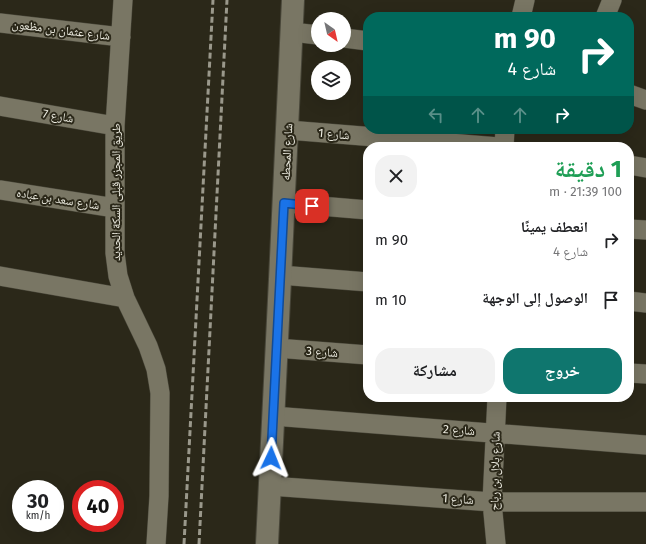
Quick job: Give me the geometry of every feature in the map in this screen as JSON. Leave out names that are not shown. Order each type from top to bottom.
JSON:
[{"type":"street","name":"طريق المجزر قبلى السكة الحديد","points":[[124,0],[115,126],[115,253],[118,276],[125,298],[148,346],[156,369],[160,393],[160,488],[156,544]]},
{"type":"street","name":"شارع المحطه","points":[[267,544],[288,130],[293,0]]},
{"type":"street","points":[[607,12],[612,0]]},
{"type":"street","name":"شارع عثمان بن مظعون","points":[[0,23],[121,37]]},
{"type":"street","points":[[292,32],[311,34]]},
{"type":"street","points":[[351,39],[363,40]]},
{"type":"street","points":[[634,96],[646,100]]},
{"type":"street","name":"شارع 7","points":[[0,106],[115,126]]},
{"type":"street","name":"شارع 1","points":[[288,130],[437,142]]},
{"type":"street","points":[[634,166],[646,168]]},
{"type":"street","name":"شارع سعد بن عباده","points":[[0,190],[115,208]]},
{"type":"street","points":[[284,203],[363,210]]},
{"type":"street","points":[[634,229],[646,230]]},
{"type":"street","points":[[280,275],[363,282]]},
{"type":"street","points":[[0,276],[125,298]]},
{"type":"street","points":[[634,301],[646,302]]},
{"type":"street","name":"شارع 3","points":[[276,348],[363,355]]},
{"type":"street","points":[[634,373],[646,374]]},
{"type":"street","name":"شارع بلال بن رباح","points":[[496,544],[492,502],[497,402]]},
{"type":"street","name":"شارع 2","points":[[273,416],[646,445]]},
{"type":"street","name":"شارع 1","points":[[270,486],[492,502],[646,502]]},
{"type":"railway","points":[[184,544],[213,0]]},
{"type":"railway","points":[[199,544],[227,0]]},
{"type":"route","points":[[271,458],[284,203],[312,206]]}]
